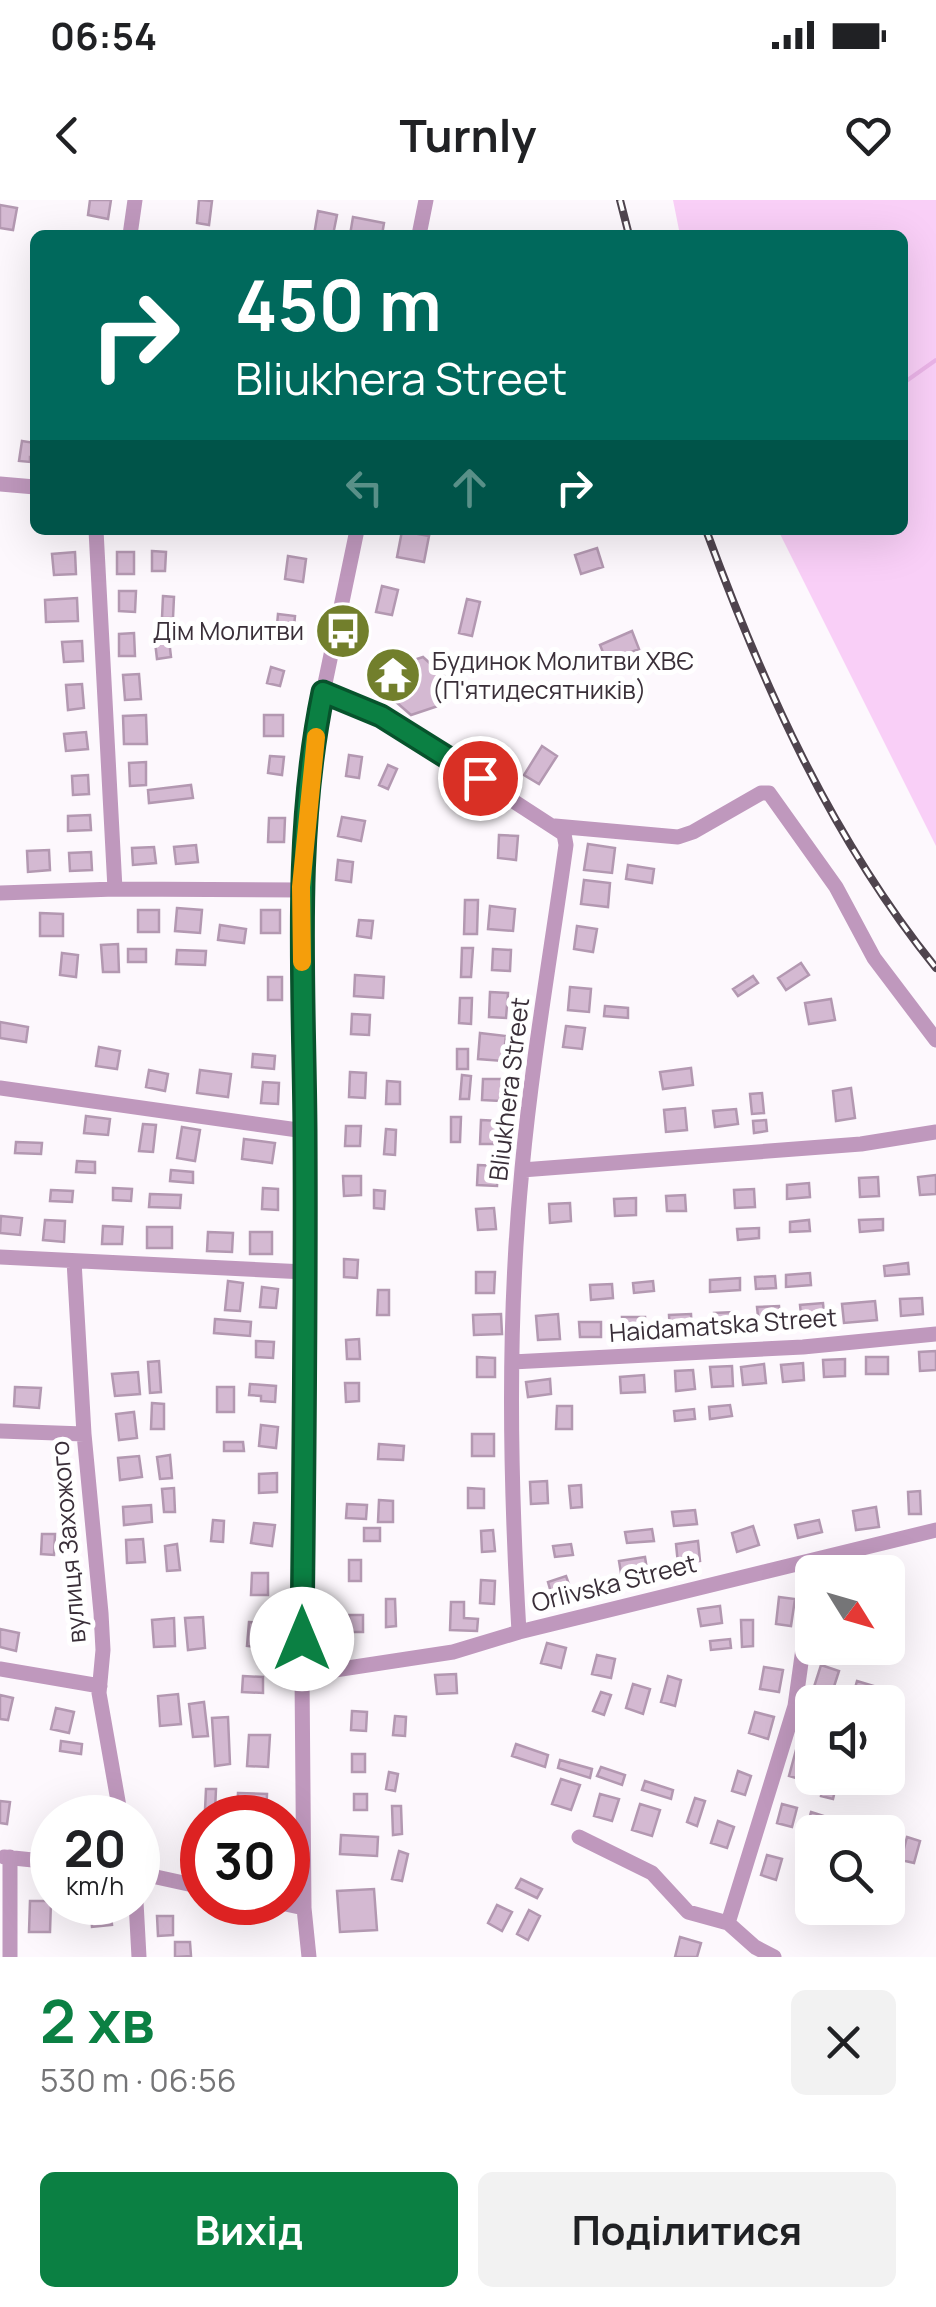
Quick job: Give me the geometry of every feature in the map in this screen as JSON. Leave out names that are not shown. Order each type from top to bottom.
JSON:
[{"type":"street","points":[[131,230],[135,200]]},
{"type":"street","points":[[420,230],[426,200]]},
{"type":"street","points":[[0,484],[30,487]]},
{"type":"street","points":[[96,535],[115,889]]},
{"type":"street","points":[[303,1795],[305,1131],[301,890],[309,790],[323,692],[356,535]]},
{"type":"street","points":[[323,692],[381,716],[555,826],[678,837],[761,793],[769,793],[836,887],[874,958],[936,1040]]},
{"type":"street","name":"Bliukhera Street","points":[[518,1632],[512,1362],[522,1170],[566,845],[564,834],[555,826]]},
{"type":"street","points":[[0,892],[301,890]]},
{"type":"street","points":[[0,1088],[305,1131]]},
{"type":"street","points":[[522,1170],[861,1144],[936,1132]]},
{"type":"street","points":[[0,1257],[304,1272]]},
{"type":"street","name":"вулиця Захожого","points":[[74,1261],[84,1434],[101,1613],[100,1686],[117,1795]]},
{"type":"street","name":"Haidamatska Street","points":[[512,1362],[803,1346],[936,1334]]},
{"type":"street","points":[[0,1431],[84,1434]]},
{"type":"street","name":"Orlivska Street","points":[[835,1555],[936,1530]]},
{"type":"street","name":"Orlivska Street","points":[[302,1675],[453,1652],[518,1632],[795,1565]]},
{"type":"street","points":[[728,1923],[795,1706],[801,1665]]},
{"type":"street","points":[[0,1669],[100,1686]]},
{"type":"street","points":[[579,1838],[652,1874],[688,1912],[728,1923],[755,1947],[774,1957]]},
{"type":"street","points":[[10,1957],[5,1857],[30,1860]]},
{"type":"street","points":[[137,1925],[139,1957]]},
{"type":"street","points":[[306,1925],[309,1957]]},
{"type":"shaded area","points":[[673,200],[936,200],[936,846],[780,535],[908,535],[908,230],[679,230]]},
{"type":"building","points":[[90,200],[111,200],[108,219],[88,215]]},
{"type":"building","points":[[199,200],[212,201],[209,225],[197,223]]},
{"type":"building","points":[[0,205],[17,208],[13,230],[0,228]]},
{"type":"building","points":[[318,211],[337,215],[334,230],[315,230]]},
{"type":"building","points":[[353,217],[384,223],[383,230],[351,230]]},
{"type":"building","points":[[22,441],[30,442],[30,462],[19,461]]},
{"type":"building","points":[[401,535],[429,536],[424,562],[397,557]]},
{"type":"building","points":[[597,548],[603,567],[581,574],[575,555]]},
{"type":"building","points":[[152,551],[166,552],[165,571],[152,571]]},
{"type":"building","points":[[75,552],[76,574],[54,575],[52,554]]},
{"type":"building","points":[[117,552],[134,552],[134,574],[117,574]]},
{"type":"building","points":[[288,556],[306,559],[303,582],[285,579]]},
{"type":"building","points":[[382,586],[398,590],[392,615],[376,612]]},
{"type":"building","points":[[119,591],[136,591],[135,612],[119,611]]},
{"type":"building","points":[[163,596],[174,597],[173,618],[162,618]]},
{"type":"building","points":[[77,598],[78,621],[46,622],[45,600]]},
{"type":"building","points":[[467,599],[480,602],[472,636],[459,633]]},
{"type":"building","points":[[278,614],[295,616],[293,639],[276,637]]},
{"type":"building","points":[[168,631],[171,657],[157,659],[154,633]]},
{"type":"building","points":[[632,631],[639,649],[607,662],[600,645]]},
{"type":"building","points":[[134,633],[135,656],[119,656],[119,634]]},
{"type":"building","points":[[82,641],[83,661],[64,662],[62,642]]},
{"type":"building","points":[[423,657],[446,678],[438,706],[411,715],[388,695],[393,667]]},
{"type":"building","points":[[271,667],[284,671],[280,686],[267,683]]},
{"type":"building","points":[[139,674],[141,699],[125,700],[123,675]]},
{"type":"building","points":[[82,684],[84,708],[68,710],[66,685]]},
{"type":"building","points":[[146,715],[147,744],[124,744],[123,716]]},
{"type":"building","points":[[264,715],[283,715],[283,736],[264,736]]},
{"type":"building","points":[[86,732],[88,749],[66,751],[64,734]]},
{"type":"building","points":[[542,746],[557,756],[539,784],[524,775]]},
{"type":"building","points":[[349,755],[362,757],[359,778],[346,776]]},
{"type":"building","points":[[270,756],[284,757],[282,775],[268,773]]},
{"type":"building","points":[[146,762],[146,785],[130,786],[129,763]]},
{"type":"building","points":[[388,765],[397,769],[388,789],[379,785]]},
{"type":"building","points":[[88,775],[89,794],[73,795],[72,776]]},
{"type":"building","points":[[191,785],[193,798],[149,803],[148,790]]},
{"type":"building","points":[[90,815],[91,830],[68,831],[68,816]]},
{"type":"building","points":[[342,817],[365,821],[361,841],[338,836]]},
{"type":"building","points":[[269,818],[285,818],[284,842],[268,842]]},
{"type":"building","points":[[499,835],[518,836],[516,860],[498,858]]},
{"type":"building","points":[[588,844],[615,848],[612,873],[584,870]]},
{"type":"building","points":[[196,845],[198,862],[176,864],[174,847]]},
{"type":"building","points":[[154,847],[156,863],[133,865],[132,848]]},
{"type":"building","points":[[49,850],[50,870],[28,872],[27,851]]},
{"type":"building","points":[[91,852],[92,870],[70,871],[69,853]]},
{"type":"building","points":[[338,860],[353,862],[351,882],[336,880]]},
{"type":"building","points":[[628,865],[654,869],[652,883],[626,879]]},
{"type":"building","points":[[584,880],[610,883],[608,907],[581,904]]},
{"type":"building","points":[[465,900],[478,900],[477,934],[464,934]]},
{"type":"building","points":[[490,906],[515,909],[513,931],[488,929]]},
{"type":"building","points":[[177,908],[202,910],[200,933],[175,931]]},
{"type":"building","points":[[138,910],[159,910],[159,932],[138,932]]},
{"type":"building","points":[[261,910],[280,910],[280,933],[261,933]]},
{"type":"building","points":[[40,913],[63,914],[63,936],[40,936]]},
{"type":"building","points":[[359,920],[373,921],[371,938],[357,936]]},
{"type":"building","points":[[220,925],[246,929],[244,943],[218,940]]},
{"type":"building","points":[[577,926],[597,929],[593,952],[574,949]]},
{"type":"building","points":[[118,944],[119,972],[103,972],[101,945]]},
{"type":"building","points":[[462,948],[473,948],[471,977],[461,977]]},
{"type":"building","points":[[128,949],[146,949],[146,962],[128,962]]},
{"type":"building","points":[[493,949],[511,950],[510,971],[492,970]]},
{"type":"building","points":[[177,950],[206,951],[205,965],[176,964]]},
{"type":"building","points":[[62,953],[78,955],[76,977],[60,975]]},
{"type":"building","points":[[801,963],[809,975],[786,990],[778,978]]},
{"type":"building","points":[[355,975],[384,977],[383,998],[354,996]]},
{"type":"building","points":[[753,976],[758,983],[738,996],[733,989]]},
{"type":"building","points":[[268,977],[282,977],[282,1000],[268,1000]]},
{"type":"building","points":[[570,987],[591,989],[589,1012],[568,1010]]},
{"type":"building","points":[[490,992],[508,993],[506,1018],[489,1017]]},
{"type":"building","points":[[460,998],[472,998],[471,1024],[459,1023]]},
{"type":"building","points":[[831,999],[835,1020],[809,1024],[805,1003]]},
{"type":"building","points":[[605,1006],[628,1008],[628,1018],[604,1016]]},
{"type":"building","points":[[352,1014],[370,1015],[369,1035],[351,1034]]},
{"type":"building","points":[[0,1022],[28,1027],[26,1042],[0,1038]]},
{"type":"building","points":[[566,1026],[585,1028],[582,1049],[563,1047]]},
{"type":"building","points":[[480,1033],[506,1036],[503,1061],[478,1059]]},
{"type":"building","points":[[99,1047],[120,1051],[117,1069],[96,1066]]},
{"type":"building","points":[[457,1049],[468,1049],[468,1069],[457,1069]]},
{"type":"building","points":[[253,1054],[275,1056],[274,1069],[252,1067]]},
{"type":"building","points":[[691,1068],[693,1085],[663,1089],[660,1072]]},
{"type":"building","points":[[149,1070],[168,1074],[165,1091],[146,1087]]},
{"type":"building","points":[[200,1070],[231,1074],[228,1097],[197,1093]]},
{"type":"building","points":[[350,1072],[366,1073],[365,1098],[349,1097]]},
{"type":"building","points":[[462,1075],[471,1076],[469,1099],[460,1099]]},
{"type":"building","points":[[483,1079],[502,1079],[501,1101],[482,1100]]},
{"type":"building","points":[[387,1081],[400,1082],[400,1104],[386,1104]]},
{"type":"building","points":[[263,1082],[279,1083],[278,1104],[261,1103]]},
{"type":"building","points":[[851,1088],[855,1118],[836,1121],[833,1091]]},
{"type":"building","points":[[762,1093],[764,1113],[752,1114],[750,1094]]},
{"type":"building","points":[[685,1108],[687,1130],[666,1132],[664,1110]]},
{"type":"building","points":[[736,1109],[738,1124],[715,1127],[713,1111]]},
{"type":"building","points":[[86,1116],[110,1119],[108,1135],[84,1133]]},
{"type":"building","points":[[451,1117],[461,1117],[460,1142],[451,1142]]},
{"type":"building","points":[[481,1120],[499,1121],[498,1144],[480,1144]]},
{"type":"building","points":[[766,1120],[767,1131],[754,1133],[753,1121]]},
{"type":"building","points":[[143,1124],[156,1125],[153,1152],[139,1151]]},
{"type":"building","points":[[346,1126],[361,1126],[360,1146],[345,1146]]},
{"type":"building","points":[[182,1127],[200,1130],[195,1161],[177,1158]]},
{"type":"building","points":[[386,1129],[396,1130],[395,1155],[384,1154]]},
{"type":"building","points":[[244,1139],[275,1143],[272,1163],[242,1159]]},
{"type":"building","points":[[16,1142],[42,1143],[41,1154],[15,1153]]},
{"type":"building","points":[[77,1161],[95,1162],[95,1173],[76,1172]]},
{"type":"building","points":[[478,1165],[498,1166],[497,1186],[477,1185]]},
{"type":"building","points":[[171,1170],[193,1172],[193,1183],[170,1181]]},
{"type":"building","points":[[936,1175],[936,1194],[920,1195],[918,1177]]},
{"type":"building","points":[[343,1176],[361,1176],[361,1195],[344,1196]]},
{"type":"building","points":[[878,1177],[879,1196],[860,1197],[859,1178]]},
{"type":"building","points":[[809,1183],[810,1197],[787,1199],[787,1185]]},
{"type":"building","points":[[113,1188],[132,1189],[131,1201],[113,1200]]},
{"type":"building","points":[[263,1188],[278,1189],[278,1210],[262,1209]]},
{"type":"building","points":[[754,1189],[755,1207],[735,1208],[734,1190]]},
{"type":"building","points":[[51,1190],[73,1191],[72,1202],[50,1201]]},
{"type":"building","points":[[374,1190],[385,1191],[384,1209],[374,1208]]},
{"type":"building","points":[[150,1194],[181,1195],[180,1208],[149,1207]]},
{"type":"building","points":[[685,1195],[686,1211],[667,1211],[666,1196]]},
{"type":"building","points":[[636,1198],[636,1215],[615,1216],[614,1199]]},
{"type":"building","points":[[570,1203],[571,1221],[550,1223],[549,1204]]},
{"type":"building","points":[[494,1208],[496,1229],[478,1230],[476,1209]]},
{"type":"building","points":[[1,1216],[22,1218],[20,1235],[0,1233]]},
{"type":"building","points":[[883,1219],[883,1230],[860,1232],[859,1220]]},
{"type":"building","points":[[45,1220],[65,1221],[64,1242],[43,1240]]},
{"type":"building","points":[[809,1220],[810,1231],[790,1232],[790,1222]]},
{"type":"building","points":[[103,1226],[123,1227],[122,1244],[102,1244]]},
{"type":"building","points":[[147,1227],[172,1227],[172,1248],[147,1248]]},
{"type":"building","points":[[759,1228],[759,1238],[738,1240],[737,1229]]},
{"type":"building","points":[[208,1232],[233,1233],[232,1252],[207,1251]]},
{"type":"building","points":[[250,1232],[272,1232],[272,1254],[250,1254]]},
{"type":"building","points":[[344,1259],[358,1260],[357,1278],[344,1277]]},
{"type":"building","points":[[908,1263],[909,1274],[885,1276],[884,1266]]},
{"type":"building","points":[[476,1272],[495,1272],[494,1293],[476,1293]]},
{"type":"building","points":[[810,1273],[811,1285],[786,1287],[786,1275]]},
{"type":"building","points":[[775,1276],[776,1288],[756,1289],[755,1277]]},
{"type":"building","points":[[740,1278],[740,1290],[710,1292],[710,1280]]},
{"type":"building","points":[[228,1281],[243,1283],[240,1311],[225,1310]]},
{"type":"building","points":[[653,1281],[654,1291],[634,1293],[633,1283]]},
{"type":"building","points":[[612,1284],[613,1298],[591,1300],[590,1285]]},
{"type":"building","points":[[262,1287],[278,1289],[276,1308],[260,1307]]},
{"type":"building","points":[[378,1290],[389,1290],[389,1315],[377,1315]]},
{"type":"building","points":[[922,1298],[923,1314],[901,1316],[900,1299]]},
{"type":"building","points":[[875,1301],[877,1320],[844,1323],[842,1304]]},
{"type":"building","points":[[823,1303],[825,1323],[802,1325],[800,1305]]},
{"type":"building","points":[[779,1306],[781,1325],[759,1326],[757,1307]]},
{"type":"building","points":[[734,1312],[735,1329],[715,1330],[714,1313]]},
{"type":"building","points":[[501,1314],[502,1334],[474,1335],[473,1315]]},
{"type":"building","points":[[558,1314],[560,1339],[538,1340],[536,1316]]},
{"type":"building","points":[[691,1314],[692,1332],[670,1332],[669,1315]]},
{"type":"building","points":[[622,1317],[645,1317],[645,1333],[623,1334]]},
{"type":"building","points":[[215,1319],[251,1322],[250,1336],[214,1333]]},
{"type":"building","points":[[579,1322],[601,1322],[601,1337],[580,1337]]},
{"type":"building","points":[[359,1339],[360,1359],[347,1359],[346,1340]]},
{"type":"building","points":[[256,1341],[274,1342],[273,1358],[256,1357]]},
{"type":"building","points":[[936,1351],[936,1370],[920,1371],[919,1352]]},
{"type":"building","points":[[477,1357],[495,1358],[495,1377],[477,1377]]},
{"type":"building","points":[[866,1357],[888,1357],[888,1374],[866,1374]]},
{"type":"building","points":[[845,1359],[845,1376],[824,1377],[823,1360]]},
{"type":"building","points":[[159,1361],[161,1392],[150,1393],[148,1362]]},
{"type":"building","points":[[803,1363],[804,1380],[783,1382],[781,1365]]},
{"type":"building","points":[[764,1364],[766,1383],[743,1385],[741,1367]]},
{"type":"building","points":[[732,1366],[733,1386],[712,1387],[710,1367]]},
{"type":"building","points":[[693,1370],[695,1389],[676,1391],[675,1371]]},
{"type":"building","points":[[138,1372],[140,1394],[115,1396],[112,1374]]},
{"type":"building","points":[[644,1375],[645,1392],[621,1393],[620,1377]]},
{"type":"building","points":[[550,1379],[551,1394],[528,1397],[526,1382]]},
{"type":"building","points":[[345,1383],[359,1383],[359,1401],[346,1402]]},
{"type":"building","points":[[250,1384],[276,1386],[275,1402],[249,1395]]},
{"type":"building","points":[[15,1387],[41,1388],[39,1408],[14,1406]]},
{"type":"building","points":[[217,1387],[234,1387],[234,1412],[217,1412]]},
{"type":"building","points":[[152,1403],[164,1404],[164,1429],[151,1429]]},
{"type":"building","points":[[730,1405],[732,1416],[710,1419],[709,1407]]},
{"type":"building","points":[[557,1406],[572,1406],[572,1429],[556,1429]]},
{"type":"building","points":[[694,1409],[695,1419],[675,1421],[674,1411]]},
{"type":"building","points":[[134,1412],[137,1438],[119,1440],[116,1414]]},
{"type":"building","points":[[261,1425],[278,1427],[276,1448],[259,1446]]},
{"type":"building","points":[[472,1434],[494,1434],[494,1456],[472,1456]]},
{"type":"building","points":[[224,1442],[243,1442],[244,1451],[224,1451]]},
{"type":"building","points":[[379,1444],[404,1446],[403,1460],[378,1459]]},
{"type":"building","points":[[170,1455],[172,1478],[160,1479],[157,1457]]},
{"type":"building","points":[[139,1456],[142,1477],[120,1480],[118,1458]]},
{"type":"building","points":[[277,1473],[277,1492],[259,1493],[259,1474]]},
{"type":"building","points":[[547,1481],[548,1503],[531,1504],[530,1482]]},
{"type":"building","points":[[581,1485],[582,1507],[571,1508],[569,1486]]},
{"type":"building","points":[[174,1488],[175,1512],[164,1512],[162,1489]]},
{"type":"building","points":[[468,1488],[484,1489],[484,1508],[468,1508]]},
{"type":"building","points":[[920,1491],[921,1514],[909,1514],[908,1492]]},
{"type":"building","points":[[379,1500],[393,1501],[393,1522],[378,1522]]},
{"type":"building","points":[[347,1504],[367,1505],[366,1519],[346,1518]]},
{"type":"building","points":[[151,1505],[152,1522],[124,1525],[123,1507]]},
{"type":"building","points":[[876,1507],[879,1527],[856,1530],[853,1511]]},
{"type":"building","points":[[695,1510],[697,1524],[674,1526],[672,1512]]},
{"type":"building","points":[[213,1520],[224,1521],[223,1542],[211,1541]]},
{"type":"building","points":[[819,1520],[822,1532],[798,1538],[795,1525]]},
{"type":"building","points":[[254,1523],[275,1525],[272,1546],[251,1543]]},
{"type":"building","points":[[753,1526],[759,1545],[737,1552],[732,1533]]},
{"type":"building","points":[[364,1528],[380,1528],[380,1541],[364,1541]]},
{"type":"building","points":[[652,1529],[654,1541],[627,1543],[625,1532]]},
{"type":"building","points":[[493,1530],[495,1551],[482,1552],[481,1531]]},
{"type":"building","points":[[42,1534],[55,1534],[54,1555],[41,1554]]},
{"type":"building","points":[[143,1539],[145,1562],[127,1563],[126,1540]]},
{"type":"building","points":[[698,1541],[700,1561],[678,1564],[676,1544]]},
{"type":"building","points":[[177,1544],[180,1570],[167,1571],[165,1546]]},
{"type":"building","points":[[571,1544],[573,1555],[555,1557],[553,1546]]},
{"type":"building","points":[[645,1557],[648,1576],[622,1579],[619,1561]]},
{"type":"building","points":[[349,1560],[361,1560],[361,1581],[349,1581]]},
{"type":"building","points":[[252,1573],[268,1573],[268,1595],[251,1595]]},
{"type":"building","points":[[566,1576],[571,1590],[552,1596],[548,1582]]},
{"type":"building","points":[[481,1580],[495,1581],[494,1604],[480,1603]]},
{"type":"building","points":[[779,1597],[795,1599],[791,1626],[776,1624]]},
{"type":"building","points":[[386,1599],[395,1599],[396,1626],[386,1627]]},
{"type":"building","points":[[451,1602],[464,1602],[464,1618],[478,1619],[477,1631],[450,1630]]},
{"type":"building","points":[[720,1606],[722,1623],[701,1626],[698,1609]]},
{"type":"building","points":[[349,1615],[363,1615],[363,1632],[350,1632]]},
{"type":"building","points":[[203,1617],[205,1648],[188,1650],[185,1618]]},
{"type":"building","points":[[174,1618],[175,1646],[154,1647],[152,1620]]},
{"type":"building","points":[[741,1620],[753,1620],[753,1646],[742,1647]]},
{"type":"building","points":[[249,1622],[266,1623],[264,1648],[247,1646]]},
{"type":"building","points":[[0,1629],[19,1633],[16,1651],[0,1647]]},
{"type":"building","points":[[730,1639],[731,1648],[711,1650],[710,1641]]},
{"type":"building","points":[[547,1643],[566,1648],[561,1668],[541,1663]]},
{"type":"building","points":[[597,1655],[615,1659],[611,1678],[592,1674]]},
{"type":"building","points":[[821,1665],[839,1671],[835,1685],[815,1685]]},
{"type":"building","points":[[764,1667],[783,1670],[779,1692],[760,1689]]},
{"type":"building","points":[[456,1674],[457,1693],[437,1694],[435,1675]]},
{"type":"building","points":[[243,1676],[263,1677],[263,1693],[242,1692]]},
{"type":"building","points":[[668,1676],[681,1680],[675,1706],[661,1702]]},
{"type":"building","points":[[633,1684],[650,1689],[643,1714],[626,1708]]},
{"type":"building","points":[[601,1692],[611,1695],[604,1715],[593,1711]]},
{"type":"building","points":[[178,1694],[181,1724],[160,1726],[158,1696]]},
{"type":"building","points":[[0,1695],[13,1698],[8,1720],[0,1719]]},
{"type":"building","points":[[204,1702],[208,1736],[193,1737],[189,1704]]},
{"type":"building","points":[[56,1708],[74,1712],[69,1733],[51,1729]]},
{"type":"building","points":[[352,1711],[367,1712],[366,1731],[351,1730]]},
{"type":"building","points":[[755,1712],[774,1717],[768,1739],[749,1733]]},
{"type":"building","points":[[395,1716],[406,1717],[405,1736],[393,1735]]},
{"type":"building","points":[[228,1717],[230,1764],[215,1766],[212,1718]]},
{"type":"building","points":[[249,1735],[270,1735],[268,1767],[247,1766]]},
{"type":"building","points":[[61,1741],[82,1744],[81,1754],[60,1751]]},
{"type":"building","points":[[516,1744],[548,1755],[545,1767],[512,1756]]},
{"type":"building","points":[[352,1754],[365,1754],[365,1772],[352,1772]]},
{"type":"building","points":[[795,1754],[795,1778],[789,1776]]},
{"type":"building","points":[[560,1760],[592,1769],[590,1778],[558,1768]]},
{"type":"building","points":[[601,1767],[625,1775],[622,1785],[597,1776]]},
{"type":"building","points":[[738,1771],[751,1776],[745,1795],[732,1791]]},
{"type":"building","points":[[389,1772],[398,1774],[395,1791],[386,1789]]},
{"type":"building","points":[[561,1779],[580,1785],[571,1810],[552,1804]]},
{"type":"building","points":[[645,1781],[673,1790],[671,1799],[642,1790]]},
{"type":"building","points":[[354,1794],[367,1794],[367,1810],[354,1810]]},
{"type":"building","points":[[600,1794],[619,1799],[612,1821],[594,1816]]},
{"type":"building","points":[[695,1798],[705,1801],[697,1826],[687,1822]]},
{"type":"building","points":[[0,1801],[10,1802],[7,1824],[0,1823]]},
{"type":"building","points":[[640,1804],[660,1810],[652,1836],[632,1830]]},
{"type":"building","points":[[782,1804],[797,1808],[792,1827],[777,1823]]},
{"type":"building","points":[[392,1806],[401,1806],[402,1834],[393,1835]]},
{"type":"building","points":[[718,1821],[734,1827],[727,1848],[711,1843]]},
{"type":"building","points":[[341,1835],[378,1837],[377,1856],[340,1854]]},
{"type":"building","points":[[907,1837],[920,1841],[914,1863],[905,1861]]},
{"type":"building","points":[[399,1851],[408,1854],[402,1881],[392,1879]]},
{"type":"building","points":[[767,1855],[782,1859],[776,1880],[761,1875]]},
{"type":"building","points":[[521,1879],[542,1889],[537,1898],[516,1888]]},
{"type":"building","points":[[374,1889],[377,1930],[340,1932],[337,1891]]},
{"type":"building","points":[[30,1901],[30,1925],[50,1925],[50,1932],[29,1932]]},
{"type":"building","points":[[497,1905],[512,1912],[502,1931],[488,1923]]},
{"type":"building","points":[[529,1910],[540,1916],[528,1940],[517,1934]]},
{"type":"building","points":[[160,1916],[173,1916],[173,1935],[158,1936]]},
{"type":"building","points":[[680,1937],[701,1943],[697,1957],[675,1957]]},
{"type":"building","points":[[175,1942],[190,1942],[191,1956],[175,1957]]},
{"type":"waterway","points":[[908,380],[936,360]]},
{"type":"railway","points":[[620,200],[628,230]]},
{"type":"railway","points":[[708,535],[751,646],[803,758],[864,867],[936,968]]},
{"type":"slow traffic","points":[[302,962],[301,887],[316,737]]},
{"type":"place","name":"Дім Молитви","points":[[343,631]]},
{"type":"place","name":"Будинок Молитви ХВЄ (П'ятидесятників)","points":[[393,675]]},
{"type":"route","points":[[302,1639],[305,1131],[301,887],[323,692],[381,716],[480,778]]}]
